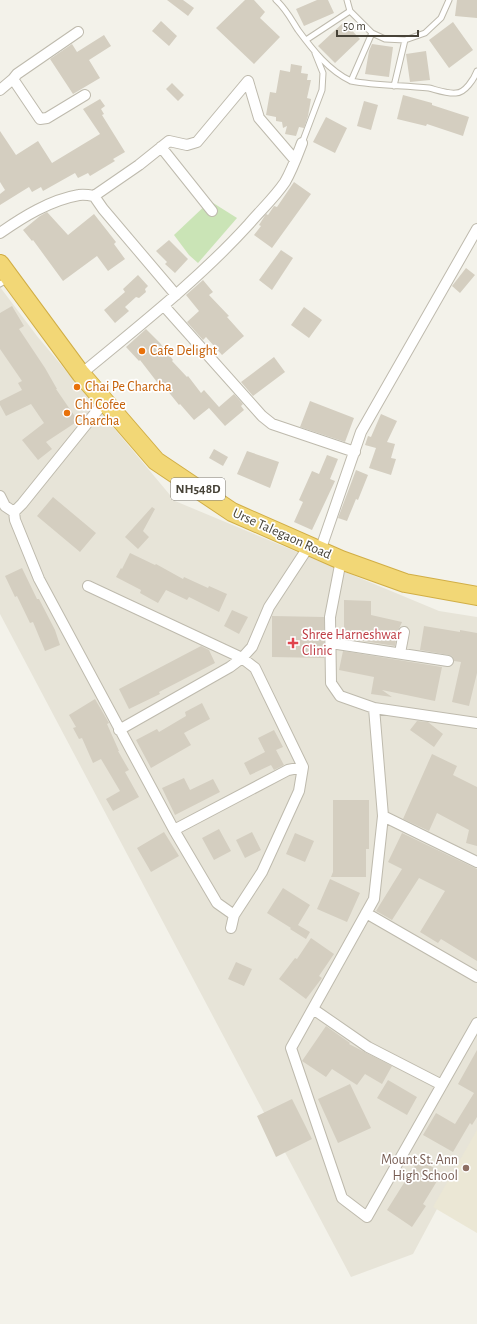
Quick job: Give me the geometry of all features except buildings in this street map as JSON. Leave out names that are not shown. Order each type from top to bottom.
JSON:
[{"type":"highway","name":"Urse Talegaon Road","points":[[4,275],[81,374],[156,461],[232,512],[314,549],[405,583],[477,596]]},
{"type":"street","points":[[0,90],[17,74],[78,32]]},
{"type":"street","points":[[13,79],[40,119],[47,118],[85,95]]},
{"type":"street","points":[[0,233],[23,217],[60,200],[80,194],[94,196],[139,165],[169,141],[187,145],[197,142],[248,81],[259,118],[295,160]]},
{"type":"street","points":[[81,374],[164,306],[238,237],[285,182],[302,143]]},
{"type":"street","points":[[161,147],[212,211]]},
{"type":"street","points":[[94,196],[103,209],[176,295]]},
{"type":"street","points":[[120,730],[230,667],[242,658],[252,647],[269,607],[314,549],[361,432],[477,230]]},
{"type":"street","points":[[164,306],[262,416],[272,424],[354,452]]},
{"type":"street","points":[[14,512],[105,401]]},
{"type":"street","points":[[0,496],[6,506],[14,512],[15,520],[39,579],[174,830],[217,903],[234,915]]},
{"type":"street","points":[[341,560],[330,617],[331,683],[340,696],[374,708],[477,723]]},
{"type":"street","points":[[88,586],[242,658],[256,668],[303,767],[299,791],[262,872],[234,915],[231,928]]},
{"type":"street","points":[[400,653],[404,632]]},
{"type":"street","points":[[331,643],[448,661]]},
{"type":"street","points":[[374,708],[382,816],[374,899],[291,1048],[342,1198],[367,1217],[477,1023]]},
{"type":"street","points":[[174,830],[288,770],[303,767]]},
{"type":"street","points":[[382,816],[477,862]]},
{"type":"street","points":[[366,913],[477,978]]},
{"type":"street","points":[[313,1009],[368,1047],[442,1085]]},
{"type":"lane","points":[[276,0],[284,7],[314,50],[336,73],[351,81],[370,85],[428,88],[458,93],[465,89],[475,77],[477,71]]},
{"type":"lane","points":[[347,0],[350,11],[372,33],[385,39],[405,40],[425,33],[441,18],[449,0]]},
{"type":"lane","points":[[306,40],[350,11]]},
{"type":"lane","points":[[351,81],[372,33]]},
{"type":"lane","points":[[394,86],[405,40]]},
{"type":"lane","points":[[302,143],[322,90],[323,73],[314,50]]},
{"type":"shaded area","points":[[0,287],[37,336],[175,501],[439,611],[477,617],[477,1134],[413,1254],[351,1277],[0,614]]},
{"type":"shaded area","name":"Mount St. Ann High School","points":[[477,1130],[477,1233],[433,1207]]},
{"type":"green space","points":[[210,201],[237,218],[198,263],[189,255],[174,235]]},
{"type":"place","name":"Cafe Delight","points":[[142,351]]},
{"type":"place","name":"Chai Pe Charcha","points":[[77,387]]},
{"type":"place","name":"Chi Cofee Charcha","points":[[67,413]]},
{"type":"place","name":"Shree Harneshwar Clinic","points":[[293,643]]},
{"type":"place","name":"Mount St. Ann High School","points":[[466,1168]]}]
